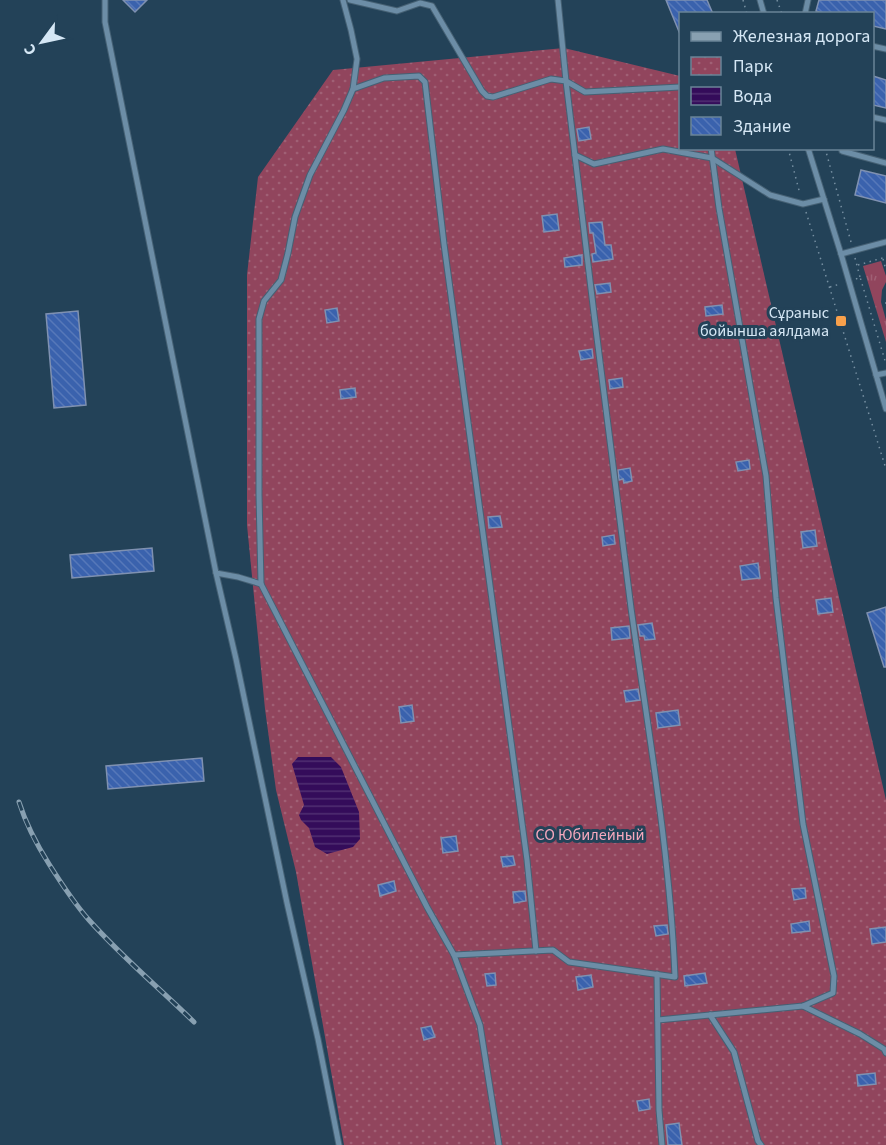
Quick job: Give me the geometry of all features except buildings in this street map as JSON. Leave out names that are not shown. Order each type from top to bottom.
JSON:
[{"type":"lane","points":[[105,0],[105,22],[216,573],[339,1145]]},
{"type":"lane","points":[[343,0],[357,59],[353,89],[310,176],[295,217],[281,280],[264,301],[259,319],[258,494],[261,584],[427,907],[454,955],[480,1025],[499,1145]]},
{"type":"lane","points":[[350,0],[398,11],[420,3],[432,6],[487,96],[493,97],[551,79],[566,81],[585,92],[679,87]]},
{"type":"lane","points":[[432,6],[435,0]]},
{"type":"lane","points":[[454,955],[553,950],[569,962],[675,976],[673,927],[661,814],[631,606],[558,0]]},
{"type":"lane","points":[[353,89],[384,78],[419,76],[425,82],[444,244],[527,860],[536,951]]},
{"type":"lane","points":[[575,155],[594,164],[663,149],[712,158],[770,195],[803,204],[824,199]]},
{"type":"lane","points":[[658,1020],[803,1006],[832,993],[834,976],[803,824],[776,598],[766,476],[721,220],[711,150]]},
{"type":"lane","points":[[809,150],[842,254],[886,409]]},
{"type":"lane","points":[[842,150],[886,163]]},
{"type":"lane","points":[[842,254],[886,242]]},
{"type":"lane","points":[[876,375],[886,373]]},
{"type":"lane","points":[[216,573],[261,584]]},
{"type":"lane","points":[[657,974],[659,1110],[662,1145]]},
{"type":"lane","points":[[803,1006],[860,1034],[884,1049],[886,1053]]},
{"type":"lane","points":[[710,1015],[734,1052],[761,1145]]},
{"type":"path","points":[[789,150],[803,204],[886,469]]},
{"type":"path","points":[[826,150],[886,364]]},
{"type":"path","points":[[857,265],[886,257]]},
{"type":"path","points":[[882,258],[886,270]]},
{"type":"path","points":[[830,287],[861,277]]},
{"type":"green space","name":"СО Юбилейный","points":[[564,48],[679,76],[679,150],[735,150],[886,800],[886,1145],[344,1145],[296,872],[276,790],[265,709],[247,525],[247,275],[258,177],[333,70]]},
{"type":"green space","points":[[881,261],[886,276],[881,302],[886,320],[886,342],[863,266]]},
{"type":"water","points":[[298,757],[331,757],[341,767],[359,812],[360,839],[353,847],[327,854],[315,847],[309,828],[299,815],[304,805],[292,764]]},
{"type":"railway","points":[[19,802],[40,849],[83,913],[114,946],[194,1022]]},
{"type":"place","name":"Сұраныс бойынша аялдама","points":[[841,321]]}]
